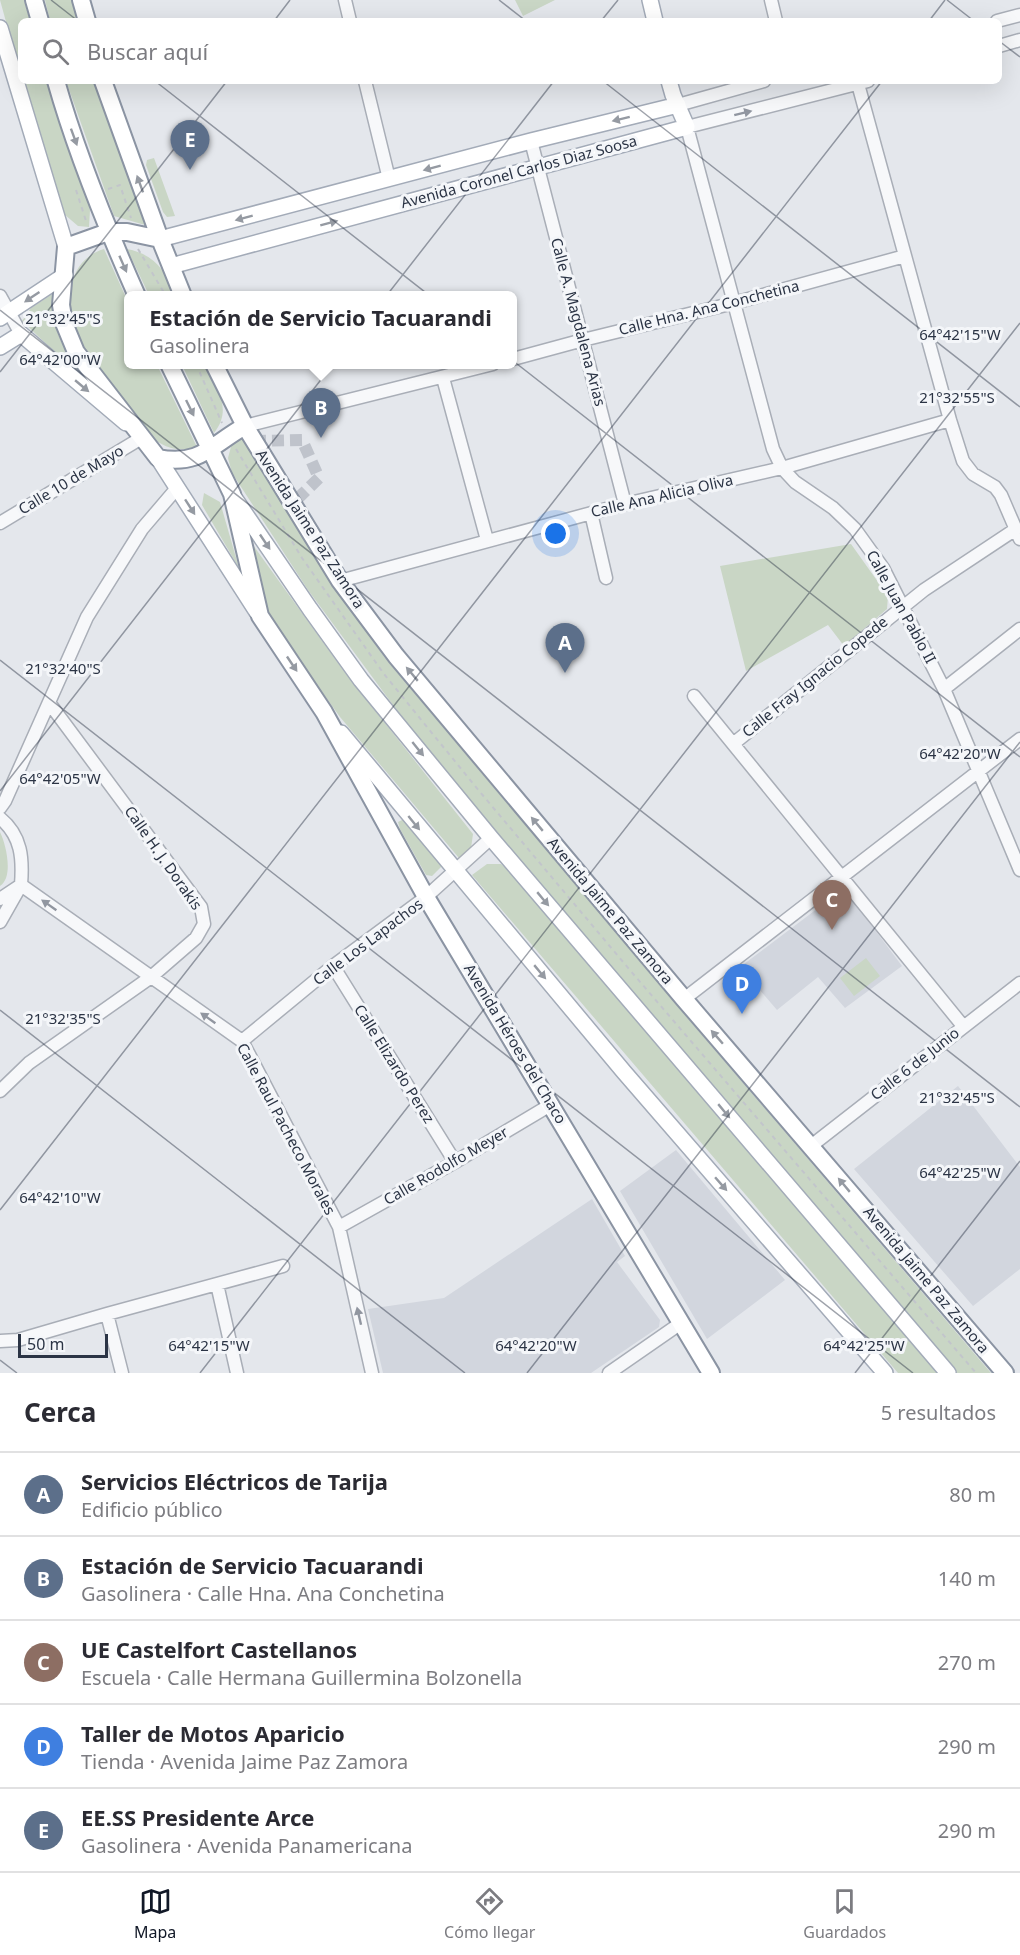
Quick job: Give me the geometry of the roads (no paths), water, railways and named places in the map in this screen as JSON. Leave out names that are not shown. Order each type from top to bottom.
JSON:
[{"type":"highway","points":[[34,0],[39,18]]},
{"type":"highway","points":[[81,0],[86,18]]},
{"type":"highway","points":[[57,84],[108,232],[135,291]]},
{"type":"highway","points":[[104,84],[181,291]]},
{"type":"highway","points":[[160,239],[127,232],[108,232],[66,247],[61,305],[64,323],[76,352],[158,458],[176,461],[195,457],[211,451],[228,436],[245,426]]},
{"type":"highway","points":[[171,369],[232,494],[260,616],[324,712]]},
{"type":"highway","name":"Avenida Jaime Paz Zamora","points":[[216,369],[245,426],[340,581],[396,656],[684,999],[1005,1373]]},
{"type":"highway","name":"Avenida Héroes del Chaco","points":[[324,712],[426,897],[711,1373]]},
{"type":"main road","points":[[650,0],[654,18]]},
{"type":"main road","points":[[0,28],[66,247]]},
{"type":"main road","points":[[670,84],[687,127]]},
{"type":"main road","name":"Avenida Coronel Carlos Diaz Soosa","points":[[160,239],[531,141],[678,105]]},
{"type":"main road","name":"Avenida Coronel Carlos Diaz Soosa","points":[[171,266],[687,127]]},
{"type":"main road","points":[[5,315],[65,275]]},
{"type":"main road","points":[[0,347],[21,334],[143,437]]},
{"type":"main road","points":[[158,458],[260,616]]},
{"type":"main road","points":[[232,494],[361,680],[491,838],[948,1373]]},
{"type":"main road","points":[[324,712],[624,1072],[885,1373]]},
{"type":"street","points":[[345,0],[349,18]]},
{"type":"street","points":[[771,0],[775,18]]},
{"type":"street","points":[[1002,20],[1020,15]]},
{"type":"street","points":[[1002,45],[1020,40]]},
{"type":"street","points":[[366,84],[389,179]]},
{"type":"street","name":"Avenida Coronel Carlos Diaz Soosa","points":[[678,105],[753,84]]},
{"type":"street","name":"Avenida Coronel Carlos Diaz Soosa","points":[[687,127],[855,84]]},
{"type":"street","points":[[863,84],[905,256],[963,460],[973,474],[995,487],[1001,495],[1018,534]]},
{"type":"street","name":"Calle Juan Pablo II","points":[[687,127],[773,449],[782,468],[795,482],[833,508],[855,529],[883,568],[944,688],[1020,870]]},
{"type":"street","name":"Calle A. Magdalena Arias","points":[[531,141],[625,504]]},
{"type":"street","name":"Calle Hna. Ana Conchetina","points":[[517,358],[734,303],[905,256]]},
{"type":"street","points":[[0,296],[5,315],[21,334]]},
{"type":"street","points":[[245,426],[475,369]]},
{"type":"street","points":[[443,378],[487,540]]},
{"type":"street","name":"Calle Ana Alicia Oliva","points":[[340,581],[625,504],[782,468],[950,420]]},
{"type":"street","name":"Calle 10 de Mayo","points":[[0,523],[143,437]]},
{"type":"street","points":[[0,808],[50,704],[64,666],[87,617],[142,529],[177,488]]},
{"type":"street","points":[[591,513],[606,578]]},
{"type":"street","name":"Calle Fray Ignacio Copede","points":[[733,744],[924,590],[1018,534]]},
{"type":"street","points":[[944,688],[1020,629]]},
{"type":"street","points":[[694,696],[963,1026]]},
{"type":"street","name":"Calle H. J. Dorakis","points":[[0,1091],[29,1063],[151,977],[196,938],[204,924],[201,907],[50,704]]},
{"type":"street","points":[[684,999],[1020,739]]},
{"type":"street","points":[[0,818],[9,826],[19,843],[22,865],[21,885],[0,922]]},
{"type":"street","name":"Calle Los Lapachos","points":[[242,1041],[333,966],[426,897],[491,838]]},
{"type":"street","points":[[0,899],[21,885]]},
{"type":"street","name":"Calle Raul Pacheco Morales","points":[[21,885],[242,1041],[339,1227],[372,1373]]},
{"type":"street","name":"Calle Elizardo Perez","points":[[333,966],[455,1162]]},
{"type":"street","name":"Calle 6 de Junio","points":[[811,1146],[1020,983]]},
{"type":"street","name":"Calle Rodolfo Meyer","points":[[339,1227],[552,1104]]},
{"type":"street","points":[[0,1341],[18,1340],[283,1266]]},
{"type":"street","points":[[217,1284],[237,1373]]},
{"type":"street","points":[[107,1314],[122,1373]]},
{"type":"street","points":[[609,1373],[681,1323]]},
{"type":"tunnel","points":[[254,441],[302,440],[319,478],[292,504]]},
{"type":"place","name":"EE.SS Presidente Arce","points":[[190,170]]},
{"type":"place","name":"Estación de Servicio Tacuarandi","points":[[321,438]]},
{"type":"place","name":"Servicios Eléctricos de Tarija","points":[[565,673]]},
{"type":"place","name":"UE Castelfort Castellanos","points":[[832,930]]},
{"type":"place","name":"Taller de Motos Aparicio","points":[[742,1014]]}]
